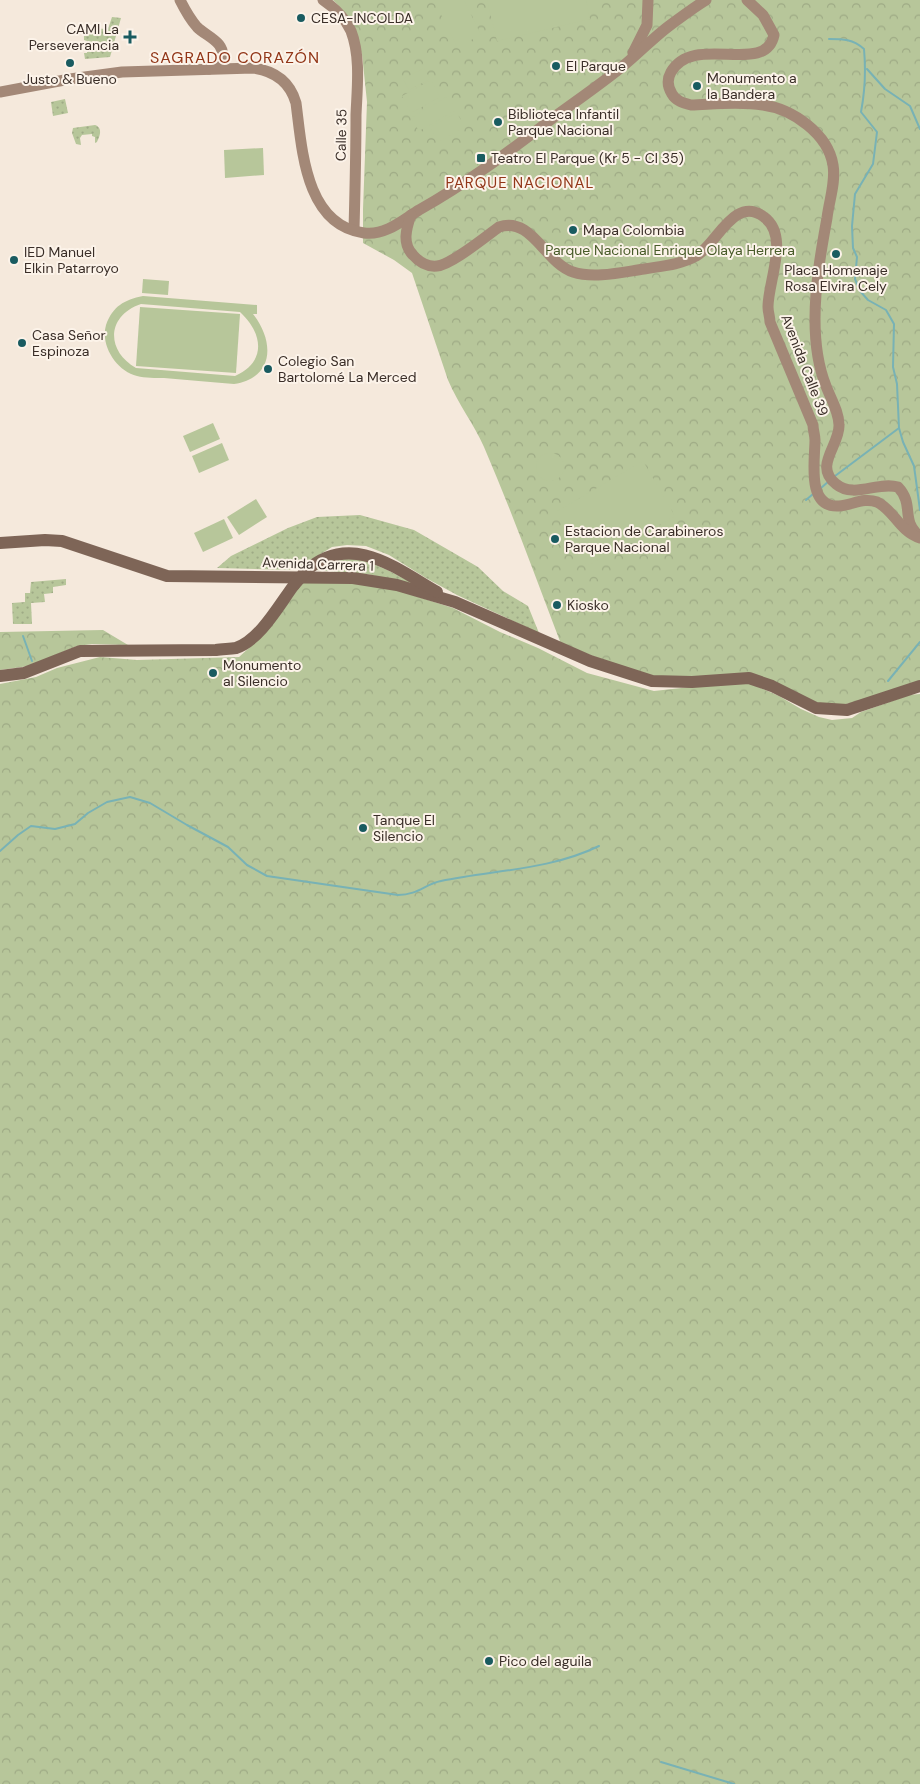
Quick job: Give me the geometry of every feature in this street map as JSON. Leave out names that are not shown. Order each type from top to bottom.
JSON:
[{"type":"main road","name":"Avenida Carrera 1","points":[[0,543],[45,540],[62,541],[168,576],[353,578],[396,585],[455,602],[590,662],[652,681],[692,682],[748,678],[772,686],[816,708],[847,710],[920,686]]},
{"type":"main road","points":[[0,676],[24,673],[80,651],[216,650],[236,648],[259,632],[306,571],[327,557],[344,553],[361,554],[387,563],[455,602]]},
{"type":"street","points":[[180,0],[197,27],[219,44],[222,49],[220,63],[207,70]]},
{"type":"street","name":"Calle 35","points":[[323,0],[341,15],[353,40],[357,79],[354,230]]},
{"type":"street","points":[[623,66],[636,48],[647,25],[648,0]]},
{"type":"street","points":[[0,92],[70,79],[122,72],[263,69],[276,74],[294,94],[304,165],[318,200],[332,217],[354,230],[364,233],[380,232],[472,179],[623,66],[668,27],[706,0]]},
{"type":"street","name":"Avenida Calle 39","points":[[747,0],[763,15],[774,35],[773,43],[769,49],[761,53],[690,56],[676,64],[669,76],[668,86],[675,98],[691,105],[762,104],[775,107],[813,129],[827,148],[834,167],[816,285],[815,320],[822,373],[839,423],[838,435],[827,460],[827,471],[831,480],[844,489],[863,489],[885,485],[898,487],[907,499],[910,524],[913,531],[920,537]]},
{"type":"street","name":"Avenida Calle 39","points":[[411,215],[406,233],[408,248],[418,261],[426,265],[442,265],[499,227],[506,225],[516,226],[526,231],[564,267],[572,272],[595,275],[683,262],[698,256],[735,216],[754,212],[764,217],[774,227],[777,240],[768,307],[770,322],[813,425],[815,438],[813,460],[816,492],[824,501],[834,506],[866,500],[876,501],[885,507],[908,533],[920,537]]},
{"type":"green space","name":"Parque Nacional Enrique Olaya Herrera","points":[[333,0],[920,0],[920,682],[861,701],[836,706],[813,703],[773,683],[657,680],[561,644],[484,447],[448,380],[412,273],[394,260],[363,243],[367,102],[362,54],[339,6]]},
{"type":"green space","points":[[434,0],[464,0],[481,35],[457,47]]},
{"type":"green space","points":[[487,0],[586,0],[590,19],[497,41]]},
{"type":"green space","points":[[112,17],[121,18],[110,57],[85,59],[84,53],[87,53],[87,41],[84,40],[84,28],[108,29]]},
{"type":"green space","points":[[424,68],[430,79],[409,90],[403,79]]},
{"type":"green space","points":[[431,80],[440,97],[411,113],[402,96]]},
{"type":"green space","points":[[448,96],[456,110],[419,131],[411,118]]},
{"type":"green space","points":[[65,99],[68,113],[53,116],[51,102]]},
{"type":"green space","points":[[457,113],[465,127],[438,142],[430,127]]},
{"type":"green space","points":[[95,125],[100,130],[97,142],[95,143],[95,137],[92,134],[82,135],[80,138],[81,145],[76,144],[72,133],[73,128]]},
{"type":"green space","points":[[263,148],[264,175],[225,178],[224,150]]},
{"type":"green space","points":[[143,279],[169,281],[168,295],[142,293]]},
{"type":"green space","points":[[143,296],[257,305],[257,314],[253,314],[265,336],[267,347],[267,357],[263,367],[257,374],[247,380],[234,384],[143,377],[130,373],[123,369],[112,357],[108,349],[105,333],[106,325],[112,313],[120,305]],"holes":[[[141,304],[240,312],[253,329],[258,347],[253,363],[235,376],[136,368],[119,353],[115,343],[116,325],[121,317],[130,309]]]},
{"type":"green space","points":[[140,307],[240,314],[236,373],[136,366]]},
{"type":"green space","points":[[213,423],[220,439],[190,452],[183,436]]},
{"type":"green space","points":[[222,443],[229,460],[199,473],[192,456]]},
{"type":"green space","points":[[550,453],[560,457],[564,467],[560,477],[550,481],[540,477],[536,467],[540,457]]},
{"type":"green space","points":[[643,461],[675,516],[587,566],[556,512]]},
{"type":"green space","points":[[256,499],[267,517],[239,535],[227,517]]},
{"type":"green space","points":[[360,515],[414,530],[478,567],[503,591],[528,606],[539,633],[457,595],[389,555],[366,546],[347,545],[332,547],[295,570],[217,568],[231,556],[288,528],[317,517]]},
{"type":"green space","points":[[224,519],[233,538],[203,552],[194,533]]},
{"type":"green space","points":[[341,558],[372,563],[418,586],[367,574],[316,570]]},
{"type":"green space","points":[[66,579],[66,585],[53,587],[53,593],[44,594],[45,602],[31,603],[32,624],[13,624],[12,603],[25,602],[25,593],[30,593],[31,582]]},
{"type":"green space","points":[[323,581],[384,586],[453,608],[587,673],[654,691],[745,681],[779,696],[801,709],[819,717],[832,720],[852,718],[861,712],[909,695],[920,694],[920,1784],[0,1784],[0,684],[36,677],[57,668],[100,657],[137,660],[239,657],[250,647],[303,583]]},
{"type":"green space","points":[[103,630],[128,645],[92,644],[77,646],[29,666],[0,670],[0,632]]},
{"type":"waterway","points":[[829,39],[848,40],[864,49],[865,81],[861,112],[877,132],[873,164],[855,194],[852,226],[853,248],[857,257],[855,279],[860,291],[868,300],[886,310],[894,324],[893,367],[897,384],[899,428],[914,466],[920,510]]},
{"type":"waterway","points":[[867,69],[885,89],[910,106],[920,129]]},
{"type":"waterway","points":[[835,476],[899,428]]},
{"type":"waterway","points":[[821,488],[829,481]]},
{"type":"waterway","points":[[806,500],[813,494]]},
{"type":"waterway","points":[[23,636],[32,661]]},
{"type":"waterway","points":[[888,681],[920,642]]},
{"type":"waterway","points":[[0,851],[31,826],[55,829],[75,824],[88,813],[107,802],[130,797],[150,803],[228,847],[247,865],[267,876],[398,895],[405,895],[441,881],[541,865],[580,854],[599,846]]},
{"type":"waterway","points":[[661,1762],[734,1784]]},
{"type":"place","name":"CESA-INCOLDA","points":[[301,18]]},
{"type":"place","name":"CAMI La Perseverancia","points":[[130,37]]},
{"type":"place","name":"Justo & Bueno","points":[[70,63]]},
{"type":"place","name":"El Parque","points":[[556,66]]},
{"type":"place","name":"Monumento a la Bandera","points":[[697,86]]},
{"type":"place","name":"Biblioteca Infantil Parque Nacional","points":[[498,122]]},
{"type":"place","name":"Teatro El Parque (Kr 5 - Cl 35)","points":[[481,158]]},
{"type":"place","name":"Mapa Colombia","points":[[573,230]]},
{"type":"place","name":"Placa Homenaje Rosa Elvira Cely","points":[[836,254]]},
{"type":"place","name":"IED Manuel Elkin Patarroyo","points":[[14,260]]},
{"type":"place","name":"Casa Señor Espinoza","points":[[22,343]]},
{"type":"place","name":"Colegio San Bartolomé La Merced","points":[[268,369]]},
{"type":"place","name":"Estacion de Carabineros Parque Nacional","points":[[555,539]]},
{"type":"place","name":"Kiosko","points":[[557,605]]},
{"type":"place","name":"Monumento al Silencio","points":[[213,673]]},
{"type":"place","name":"Tanque El Silencio","points":[[363,828]]},
{"type":"place","name":"Pico del aguila","points":[[489,1661]]},
{"type":"district","name":"SAGRADO CORAZÓN","points":[[235,57]]},
{"type":"district","name":"PARQUE NACIONAL","points":[[520,183]]}]
